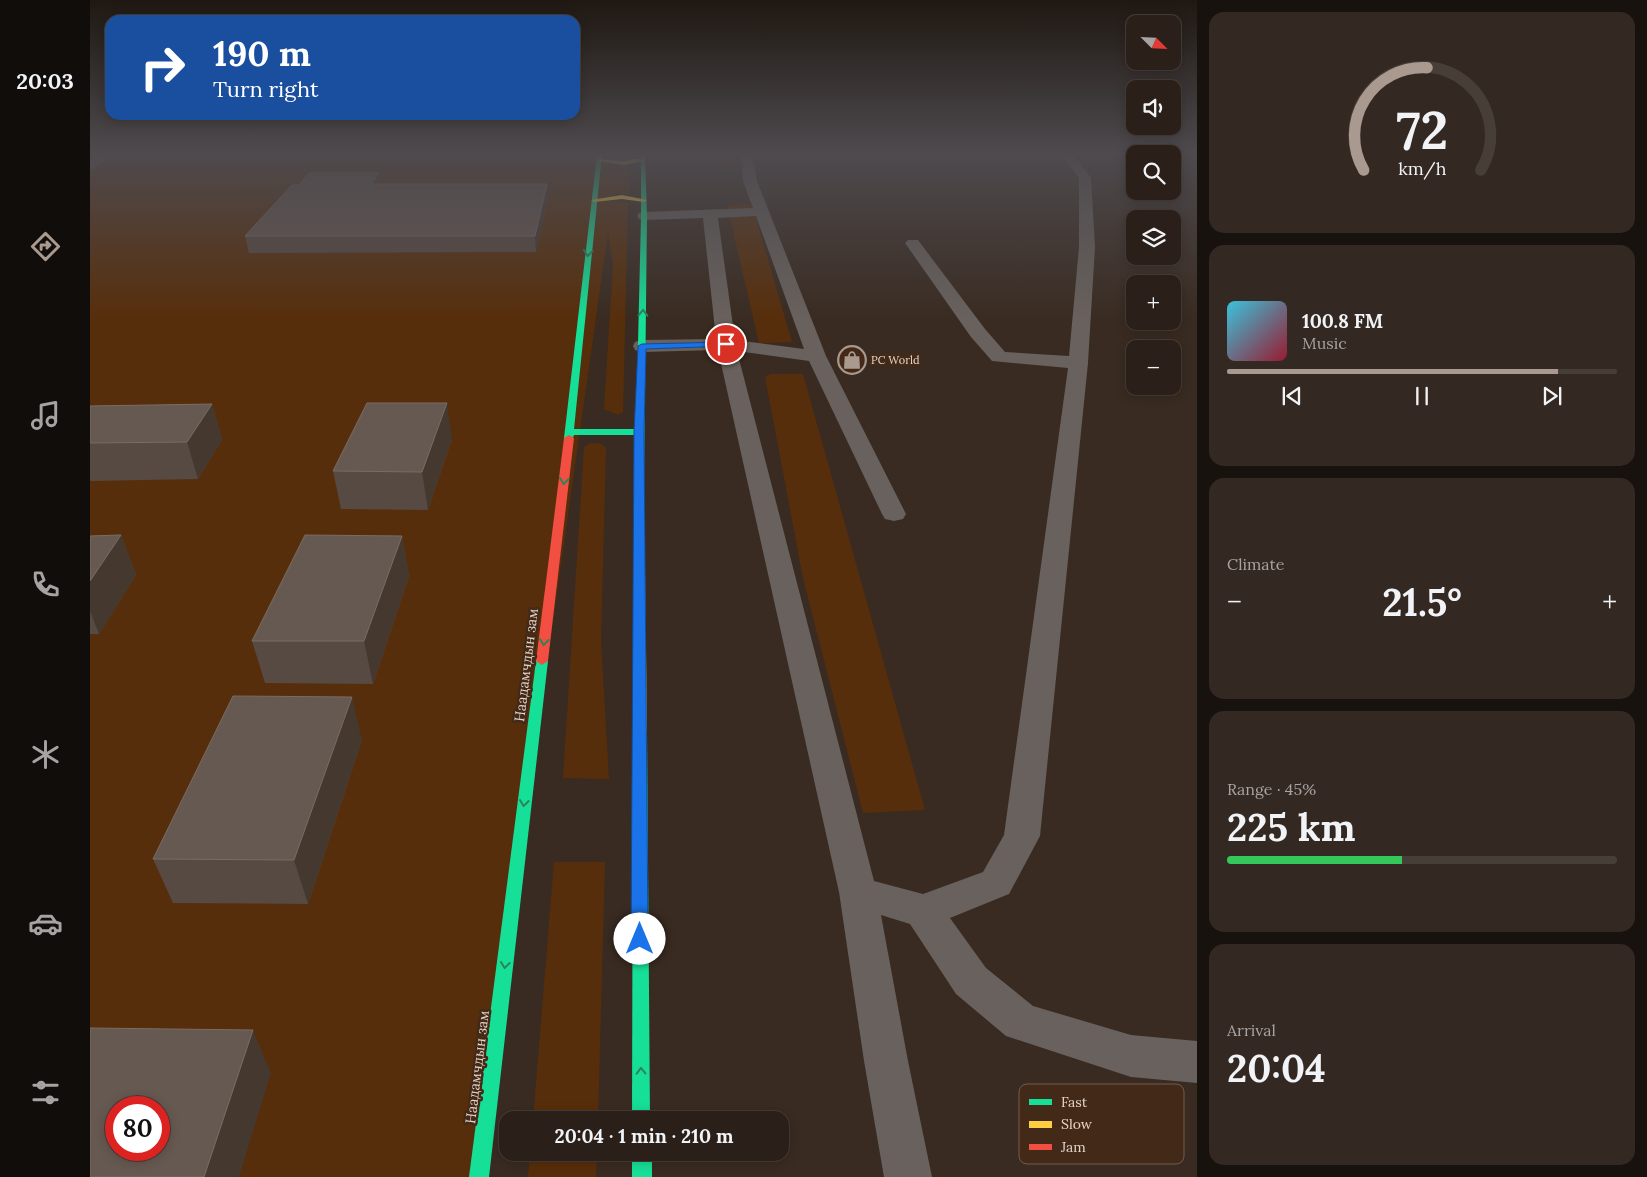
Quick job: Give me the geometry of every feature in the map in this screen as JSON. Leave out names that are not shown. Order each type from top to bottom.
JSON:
[{"type":"highway","name":"Наадамчдын зам","points":[[479,1177],[570,432],[593,210]]},
{"type":"highway","points":[[641,1111],[639,432],[644,210]]},
{"type":"highway","points":[[570,432],[639,432]]},
{"type":"highway","points":[[642,1161],[642,1177]]},
{"type":"street","points":[[858,892],[923,911],[996,883],[1022,836],[1078,363],[1087,247],[1086,210]]},
{"type":"street","points":[[644,216],[761,212],[816,356],[894,514]]},
{"type":"street","points":[[710,214],[726,344],[858,892],[886,1061],[908,1177]]},
{"type":"street","points":[[913,243],[978,333],[999,357],[1078,363]]},
{"type":"street","points":[[642,346],[726,344],[816,356]]},
{"type":"street","points":[[923,911],[971,981],[1021,1022],[1131,1056],[1197,1062]]},
{"type":"shaded area","points":[[90,210],[628,210],[623,412],[618,415],[604,409],[613,264],[608,233],[474,1177],[90,1177]]},
{"type":"shaded area","points":[[728,210],[754,210],[792,342],[759,343]]},
{"type":"shaded area","points":[[771,374],[803,374],[925,810],[863,813],[803,578],[765,377]]},
{"type":"shaded area","points":[[591,443],[601,444],[606,448],[601,641],[609,779],[563,778],[584,447]]},
{"type":"shaded area","points":[[554,862],[605,862],[598,1111],[534,1111]]},
{"type":"shaded area","points":[[529,1161],[597,1161],[596,1177],[528,1177]]},
{"type":"building","points":[[269,210],[541,210],[535,236],[245,236]]},
{"type":"building","points":[[367,403],[447,403],[422,472],[333,471]]},
{"type":"building","points":[[212,404],[187,442],[90,443],[90,406]]},
{"type":"building","points":[[121,535],[90,581],[90,536]]},
{"type":"building","points":[[305,535],[402,536],[364,641],[252,641]]},
{"type":"building","points":[[233,696],[352,697],[294,860],[153,859]]},
{"type":"building","points":[[90,1028],[253,1030],[204,1177],[90,1177]]},
{"type":"traffic: fast","points":[[569,438],[594,210]]},
{"type":"traffic: fast","points":[[639,485],[644,210]]},
{"type":"traffic: fast","points":[[570,432],[639,432]]},
{"type":"traffic: fast","points":[[479,1177],[542,661]]},
{"type":"traffic: fast","points":[[640,731],[641,1111]]},
{"type":"traffic: fast","points":[[642,1161],[642,1177]]},
{"type":"traffic: slow","points":[[639,485],[640,731]]},
{"type":"traffic: jam","points":[[542,661],[569,438]]},
{"type":"place","name":"PC World","points":[[852,360]]},
{"type":"route","points":[[640,939],[639,432],[642,346],[726,344]]}]
